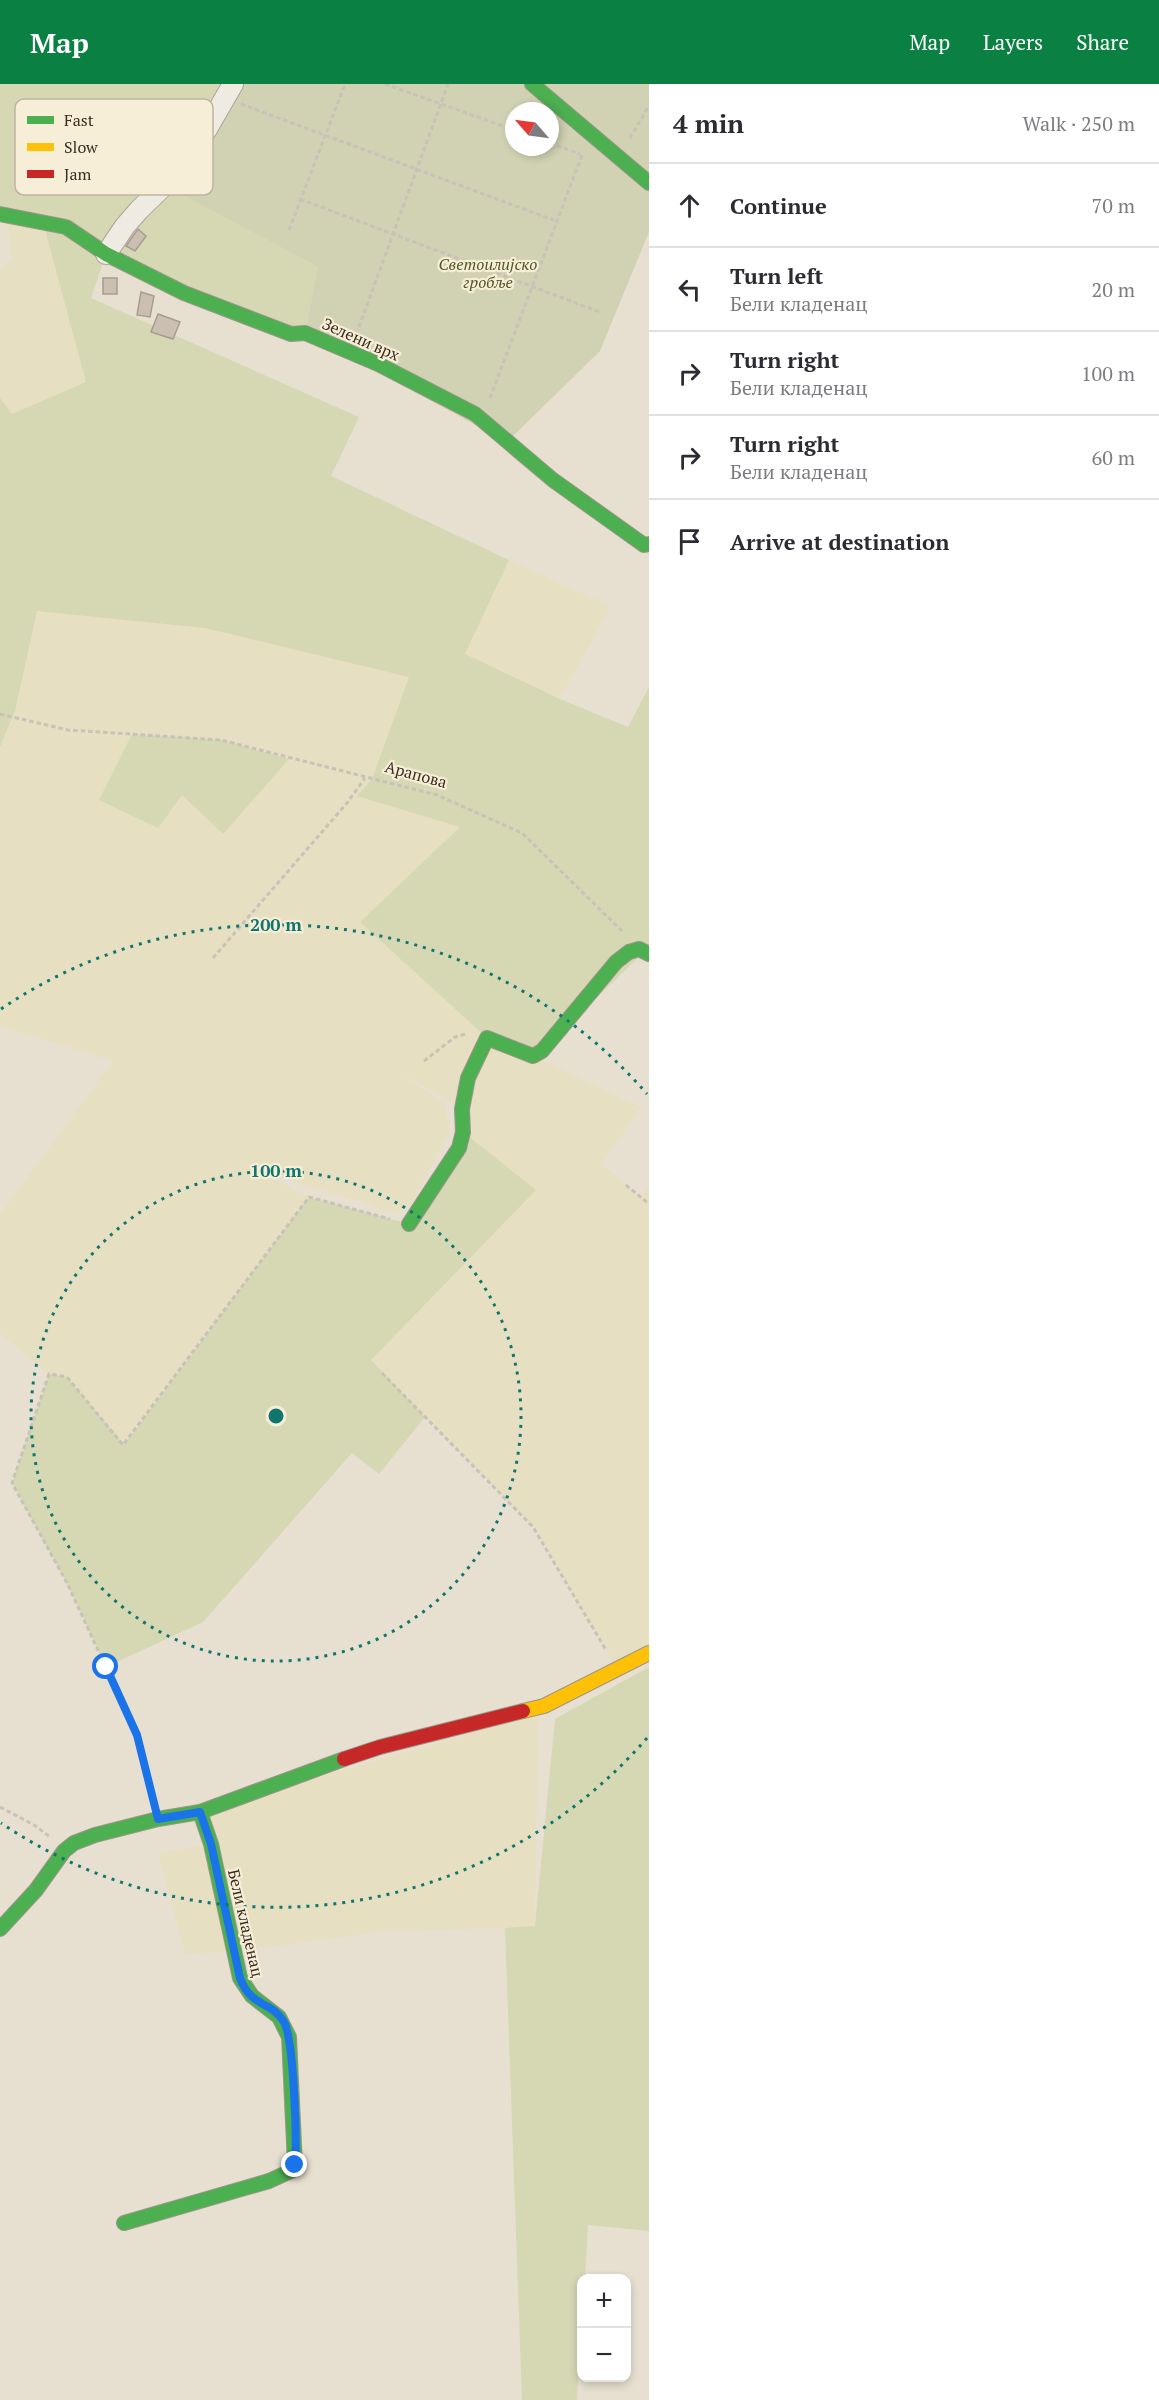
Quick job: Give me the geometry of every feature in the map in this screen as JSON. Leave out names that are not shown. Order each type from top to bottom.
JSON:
[{"type":"street","points":[[532,84],[649,183]]},
{"type":"street","points":[[213,121],[235,93]]},
{"type":"street","points":[[106,254],[125,226],[154,195]]},
{"type":"street","name":"Зелени врх","points":[[0,214],[66,227],[106,254],[184,293],[291,334],[304,333],[378,364],[438,393],[475,414],[554,480],[646,545]]},
{"type":"street","points":[[409,1224],[459,1148],[463,1132],[462,1108],[468,1078],[487,1038],[533,1056],[542,1051],[616,962],[629,952],[644,951]]},
{"type":"street","points":[[0,1929],[36,1890],[64,1851],[74,1843],[95,1835],[158,1819],[200,1812],[291,1777],[380,1747],[544,1706],[649,1653]]},
{"type":"street","name":"Бели кладенац","points":[[124,2223],[269,2181],[291,2171],[295,2165],[289,2037],[280,2016],[250,1997],[240,1978],[211,1844],[200,1812]]},
{"type":"path","points":[[289,230],[345,84]]},
{"type":"path","points":[[385,84],[505,127]]},
{"type":"path","points":[[358,327],[448,84]]},
{"type":"path","points":[[235,93],[325,135],[556,222]]},
{"type":"path","points":[[619,158],[649,106]]},
{"type":"path","points":[[559,146],[591,156]]},
{"type":"path","points":[[490,398],[582,155]]},
{"type":"path","points":[[300,199],[600,312]]},
{"type":"path","points":[[0,714],[68,730],[221,740],[365,778]]},
{"type":"path","name":"Арапова","points":[[213,957],[347,803],[365,778],[438,795],[522,833],[644,951]]},
{"type":"path","points":[[424,1061],[455,1037],[478,1034],[487,1038]]},
{"type":"path","points":[[627,1185],[649,1204]]},
{"type":"path","points":[[158,1819],[137,1735],[67,1583],[12,1483],[50,1374],[67,1377],[123,1445],[309,1197],[409,1224]]},
{"type":"path","points":[[382,1372],[533,1527],[618,1670]]},
{"type":"path","points":[[0,1807],[34,1825],[64,1851]]},
{"type":"shaded area","points":[[7,215],[43,222],[86,382],[12,414],[0,398],[0,268],[12,260]]},
{"type":"shaded area","points":[[509,560],[611,606],[560,699],[465,654]]},
{"type":"shaded area","points":[[37,611],[205,628],[410,677],[371,779],[460,827],[360,922],[533,1056],[641,1107],[602,1164],[641,1197],[649,1185],[649,1653],[618,1669],[533,1527],[371,1360],[536,1190],[463,1132],[462,1108],[389,1067],[444,1102],[450,1130],[411,1205],[396,1213],[380,1210],[236,1159],[309,1197],[123,1445],[67,1377],[49,1374],[0,1334],[0,1214],[113,1061],[0,1026],[0,747],[15,711]],"holes":[[[132,734],[221,740],[223,834],[182,795]]]},
{"type":"shaded area","points":[[538,1714],[535,1927],[380,1932],[240,1951],[185,1954],[158,1853],[210,1844],[202,1816],[274,1790]]},
{"type":"green space","points":[[0,84],[228,84],[213,110],[213,99],[15,99],[15,195],[184,195],[318,267],[305,333],[106,254],[91,298],[359,417],[331,476],[509,560],[465,654],[560,699],[628,727],[649,687],[649,954],[645,951],[542,1051],[487,1038],[360,922],[460,827],[357,796],[372,779],[409,677],[205,628],[37,611],[15,711],[0,747],[0,398],[12,414],[86,382],[43,222],[0,214]]},
{"type":"green space","name":"Светоилијско гробље","points":[[228,84],[649,84],[649,232],[600,351],[507,442],[305,333],[318,267],[183,195],[213,195],[213,110]]},
{"type":"green space","points":[[132,734],[221,740],[289,759],[223,834],[182,795],[158,828],[99,800]]},
{"type":"green space","points":[[463,1132],[536,1190],[371,1360],[425,1417],[379,1474],[352,1453],[203,1622],[106,1667],[67,1583],[12,1483],[49,1374],[67,1377],[124,1445],[309,1197],[409,1224]]},
{"type":"green space","points":[[649,1667],[649,2231],[588,2225],[585,2274],[577,2274],[577,2400],[522,2400],[505,1928],[535,1926],[555,1719]]},
{"type":"building","points":[[138,229],[146,236],[135,251],[126,246]]},
{"type":"building","points":[[103,278],[117,278],[117,294],[103,294]]},
{"type":"building","points":[[141,292],[154,296],[150,317],[137,315]]},
{"type":"building","points":[[158,314],[180,322],[173,339],[151,332]]},
{"type":"traffic: fast","points":[[532,84],[649,183]]},
{"type":"traffic: fast","points":[[0,214],[66,227],[106,254],[184,293],[291,334],[305,333],[378,364],[475,414],[553,480],[644,545],[649,544]]},
{"type":"traffic: fast","points":[[409,1224],[459,1148],[463,1132],[462,1109],[468,1078],[487,1038],[533,1056],[542,1051],[616,962],[629,952],[639,949],[649,954]]},
{"type":"traffic: fast","points":[[0,1929],[36,1890],[64,1851],[74,1843],[95,1835],[158,1819],[200,1812],[344,1759]]},
{"type":"traffic: fast","points":[[124,2223],[269,2181],[291,2171],[295,2165],[289,2037],[279,2017],[252,1996],[240,1978],[211,1844],[200,1812]]},
{"type":"traffic: slow","points":[[523,1711],[544,1706],[649,1653]]},
{"type":"traffic: jam","points":[[344,1759],[380,1747],[523,1711]]},
{"type":"route","points":[[106,1667],[137,1735],[158,1819],[200,1812],[211,1844],[240,1978],[250,1997],[270,2008],[280,2016],[285,2024],[291,2059],[295,2165]]}]
